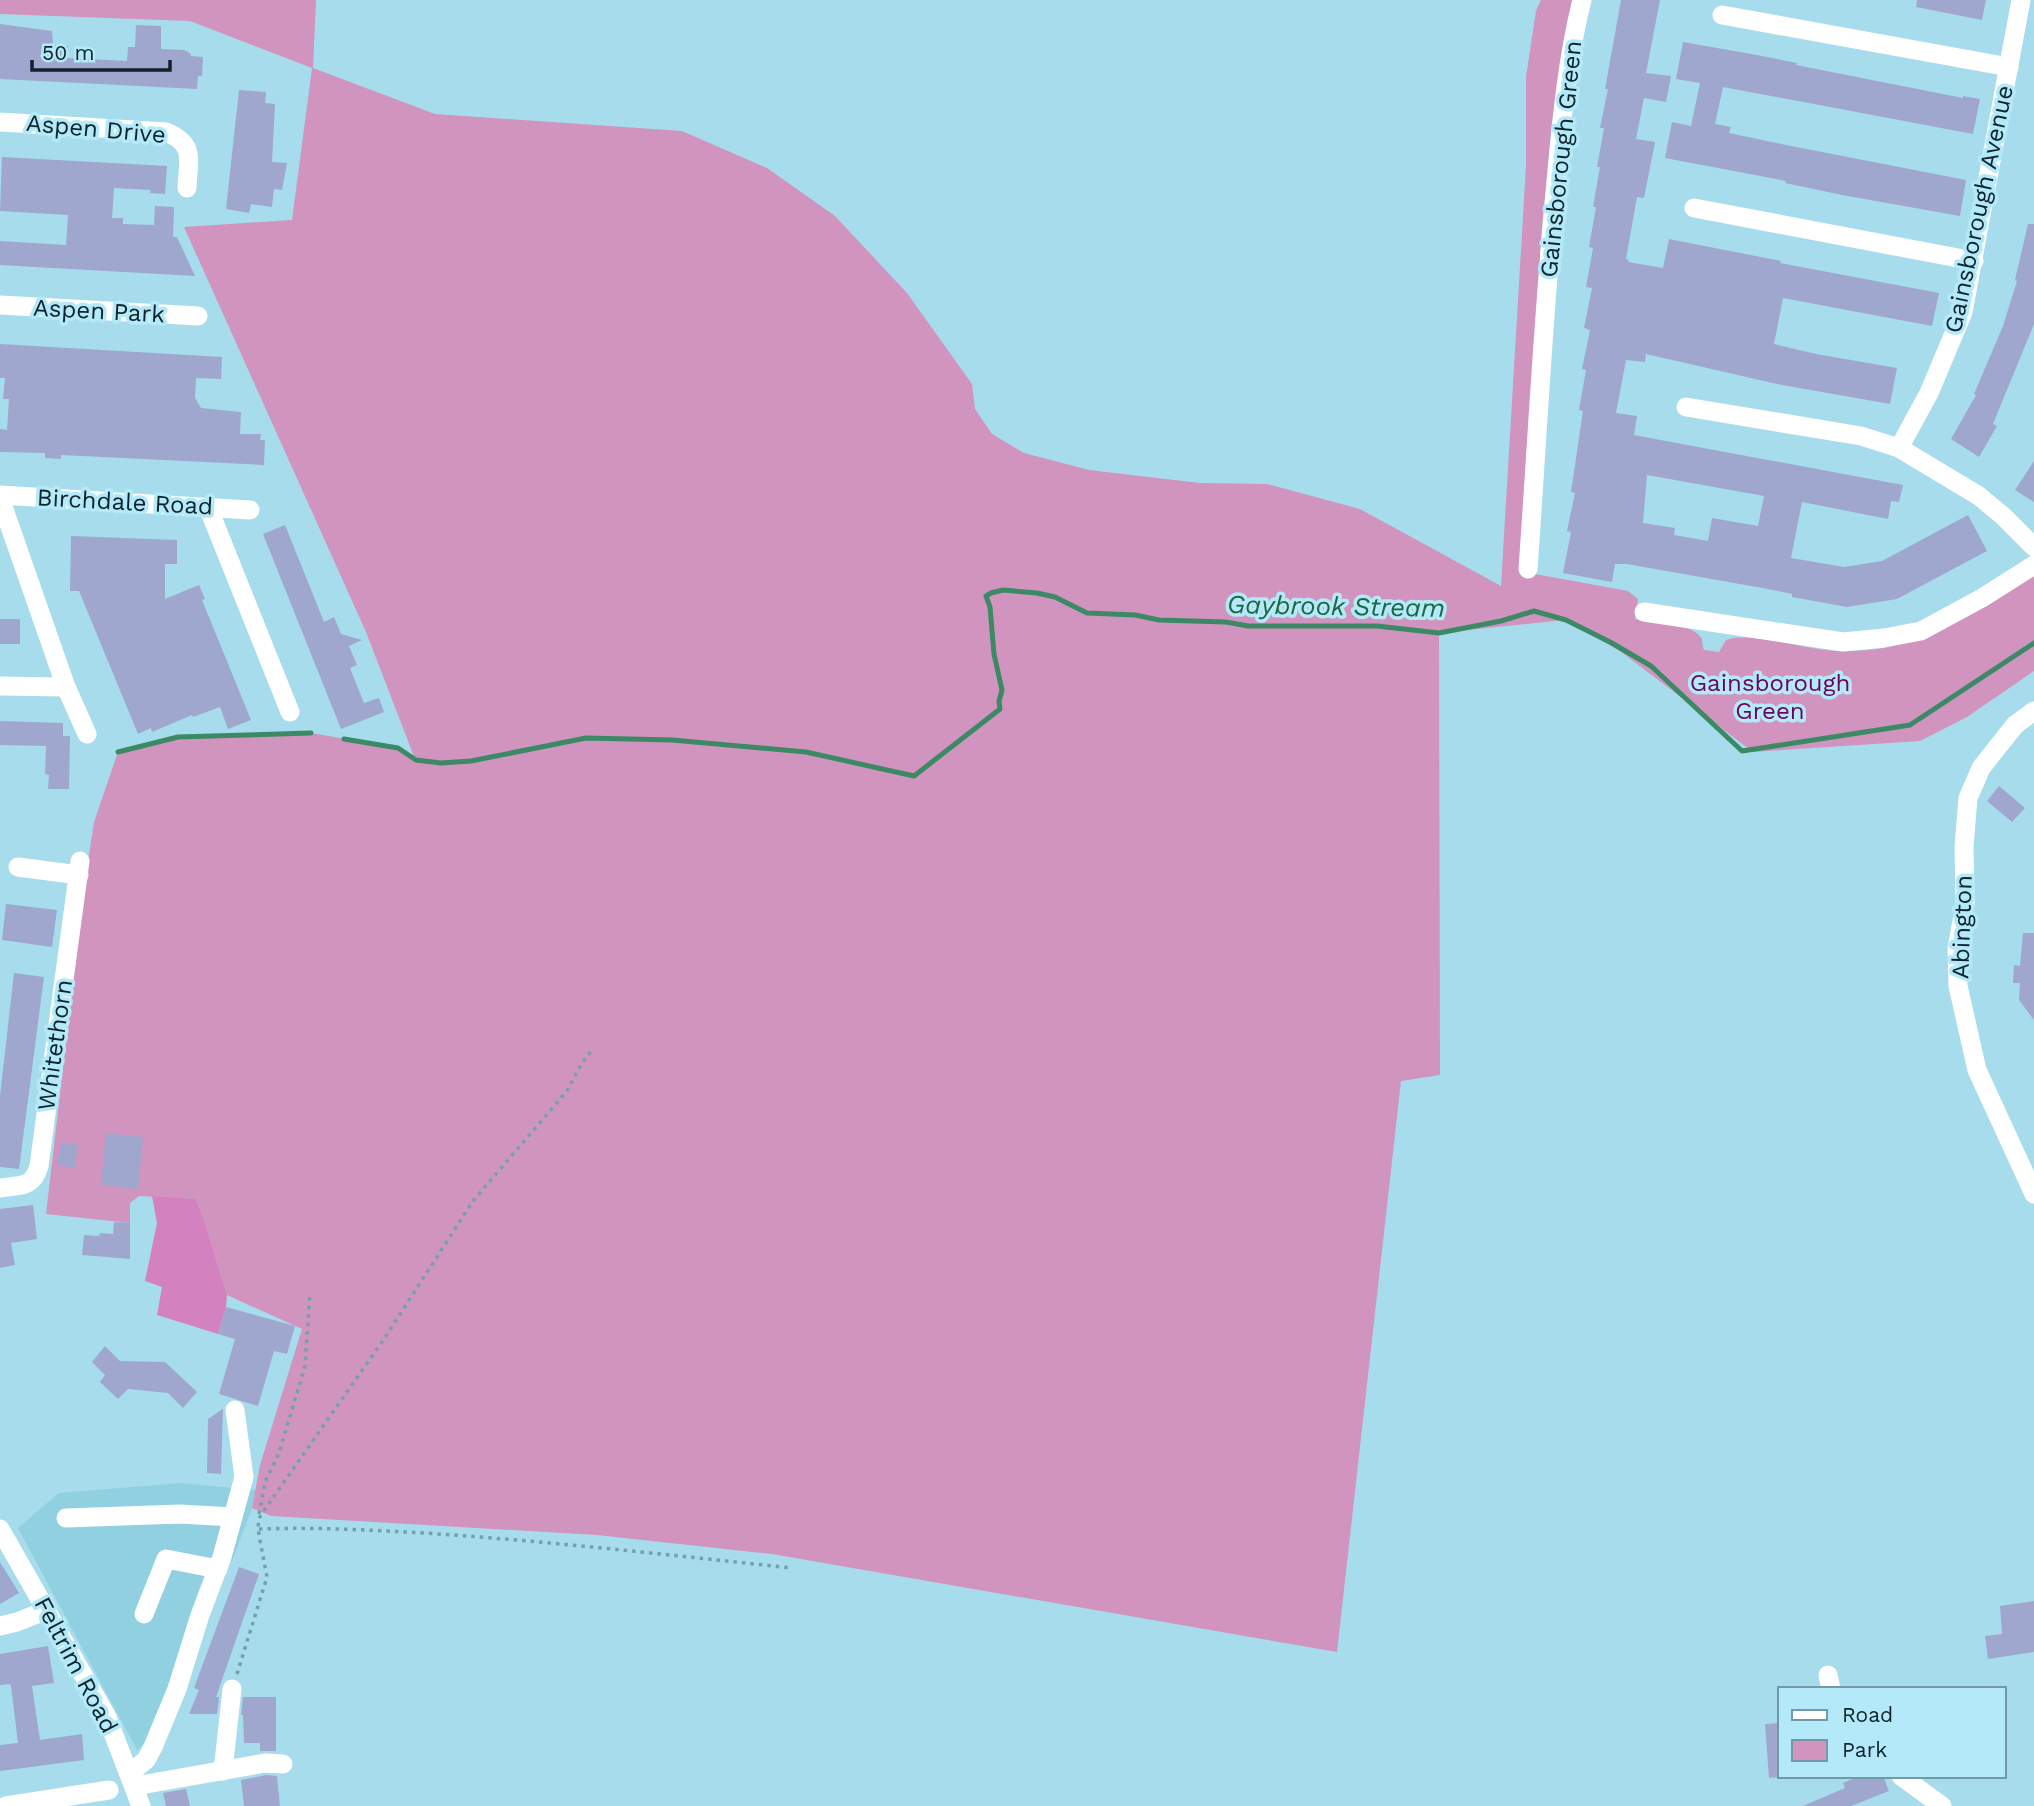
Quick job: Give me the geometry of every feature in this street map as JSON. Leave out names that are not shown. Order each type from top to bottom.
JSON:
[{"type":"street","name":"Gainsborough Green","points":[[1528,569],[1550,239],[1564,105],[1575,27],[1582,0]]},
{"type":"street","name":"Gainsborough Avenue","points":[[1899,448],[1929,393],[1963,312],[2021,0]]},
{"type":"street","points":[[1722,15],[2009,67]]},
{"type":"street","name":"Aspen Drive","points":[[0,122],[166,132],[180,137],[188,148],[187,188]]},
{"type":"street","points":[[1694,208],[1974,261]]},
{"type":"street","name":"Aspen Park","points":[[0,305],[198,317]]},
{"type":"street","points":[[1686,407],[1861,436],[1899,448],[1979,496],[2034,547]]},
{"type":"street","points":[[0,497],[66,688],[87,734]]},
{"type":"street","name":"Birchdale Road","points":[[0,497],[250,510]]},
{"type":"street","points":[[208,507],[290,712]]},
{"type":"street","points":[[1644,612],[1843,642],[1884,638],[1921,631],[1982,598],[2034,565]]},
{"type":"street","points":[[0,686],[66,688]]},
{"type":"street","name":"Abington","points":[[2034,711],[2015,725],[1981,768],[1968,798],[1964,847],[1965,904],[1957,948],[1958,986],[1977,1070],[2034,1194]]},
{"type":"street","name":"Whitethorn","points":[[0,1188],[29,1183],[36,1177],[39,1166],[79,868],[18,867]]},
{"type":"street","points":[[132,1780],[153,1747],[177,1689],[233,1517],[244,1477],[235,1410]]},
{"type":"street","points":[[66,1518],[180,1514],[233,1517]]},
{"type":"street","name":"Feltrim Road","points":[[0,1528],[107,1717],[141,1806]]},
{"type":"street","points":[[144,1614],[166,1559],[218,1569]]},
{"type":"street","points":[[0,1626],[47,1610]]},
{"type":"street","points":[[223,1770],[232,1689]]},
{"type":"street","points":[[132,1780],[265,1763],[283,1764]]},
{"type":"street","points":[[1904,1778],[1942,1806]]},
{"type":"street","points":[[6,1806],[98,1796]]},
{"type":"path","points":[[258,1520],[384,1339],[472,1201],[567,1091],[593,1049]]},
{"type":"path","points":[[232,1689],[267,1577],[258,1520],[265,1482],[279,1453],[305,1366],[310,1293]]},
{"type":"path","points":[[259,1529],[357,1530],[474,1536],[792,1568]]},
{"type":"shaded area","points":[[152,1196],[196,1199],[227,1295],[218,1334],[157,1315],[162,1287],[145,1281],[157,1223]]},
{"type":"shaded area","points":[[181,1483],[256,1490],[232,1561],[218,1556],[152,1737],[137,1750],[18,1528],[59,1493]]},
{"type":"green space","points":[[0,0],[316,0],[313,68],[435,114],[682,131],[767,168],[835,216],[907,293],[972,384],[975,409],[992,434],[1024,453],[1089,470],[1200,483],[1267,484],[1360,509],[1501,586],[1526,166],[1526,77],[1536,11],[1541,0],[1572,0],[1552,121],[1542,227],[1519,571],[1628,591],[1638,599],[1635,619],[1691,629],[1702,639],[1704,650],[1719,652],[1726,640],[1747,637],[1837,651],[1890,647],[1954,621],[2034,575],[2034,671],[1967,717],[1920,741],[1753,752],[1620,651],[1564,620],[1439,633],[1440,1075],[1401,1081],[1337,1652],[772,1554],[597,1535],[271,1516],[252,1508],[260,1465],[302,1329],[227,1295],[196,1199],[139,1196],[130,1203],[130,1223],[46,1214],[94,822],[118,752],[178,737],[311,733],[398,748],[415,759],[366,632],[184,227],[292,220],[312,68],[190,21],[0,14]]},
{"type":"building","points":[[1621,0],[1660,0],[1646,73],[1671,76],[1666,102],[1644,98],[1636,139],[1655,142],[1644,198],[1637,197],[1626,259],[1628,262],[1663,268],[1669,239],[1939,293],[1932,326],[1783,298],[1774,344],[1897,368],[1890,404],[1777,384],[1646,354],[1645,362],[1626,360],[1616,413],[1637,416],[1634,435],[1903,485],[1899,502],[1891,501],[1888,519],[1802,502],[1791,558],[1844,567],[1882,561],[1968,515],[1987,551],[1897,599],[1847,607],[1792,597],[1792,594],[1768,589],[1627,564],[1615,564],[1612,582],[1563,573],[1571,532],[1567,531],[1575,493],[1571,492],[1583,411],[1579,410],[1586,370],[1582,369],[1590,330],[1584,328],[1592,288],[1586,287],[1593,248],[1589,247],[1604,128],[1600,128],[1608,89],[1605,89]],"holes":[[[1647,475],[1764,496],[1758,526],[1712,518],[1708,541],[1674,535],[1675,528],[1643,523]]]},
{"type":"building","points":[[1917,0],[1986,0],[1982,20],[1916,7]]},
{"type":"building","points":[[0,24],[52,31],[53,45],[68,46],[68,58],[127,61],[128,47],[135,47],[136,25],[161,26],[161,49],[184,50],[191,56],[203,57],[202,76],[198,76],[197,89],[0,79]]},
{"type":"building","points":[[1683,42],[1963,98],[1980,99],[1973,134],[1723,87],[1715,124],[1731,127],[1729,133],[1966,180],[1960,216],[1842,195],[1785,183],[1786,181],[1665,158],[1672,122],[1691,126],[1700,83],[1676,79]]},
{"type":"building","points":[[239,90],[266,92],[265,103],[275,104],[272,162],[287,163],[282,190],[274,189],[272,207],[251,204],[249,213],[226,209]]},
{"type":"building","points":[[2,157],[167,166],[165,194],[150,193],[151,190],[114,188],[112,218],[123,218],[123,224],[154,225],[155,206],[174,207],[173,237],[177,237],[195,276],[0,265],[0,241],[66,245],[68,215],[0,211]]},
{"type":"building","points":[[2028,224],[2034,224],[2034,324],[1993,424],[1997,426],[1979,457],[1951,439],[1976,395],[1974,394],[2003,326],[2017,281],[2015,280]]},
{"type":"building","points":[[0,344],[222,357],[221,379],[196,378],[195,398],[201,408],[241,412],[240,434],[261,434],[260,440],[265,440],[264,465],[61,455],[61,459],[45,458],[45,453],[0,452],[0,429],[7,430],[9,399],[3,399],[5,378],[0,378]]},
{"type":"building","points":[[2034,461],[2034,502],[2015,490]]},
{"type":"building","points":[[285,525],[324,622],[334,617],[341,634],[362,640],[349,646],[357,665],[350,668],[364,703],[379,698],[384,712],[341,729],[263,534]]},
{"type":"building","points":[[71,536],[177,540],[177,564],[165,564],[165,599],[199,585],[205,599],[202,600],[251,720],[228,729],[220,707],[193,717],[192,715],[152,732],[151,728],[138,734],[79,591],[70,591]]},
{"type":"building","points":[[0,619],[20,619],[20,644],[0,644]]},
{"type":"building","points":[[0,721],[63,723],[63,736],[70,736],[69,789],[48,789],[49,775],[45,774],[46,746],[0,745]]},
{"type":"building","points":[[1999,786],[2025,808],[2012,822],[1987,801]]},
{"type":"building","points":[[6,904],[57,910],[52,947],[2,940]]},
{"type":"building","points":[[2023,933],[2034,933],[2034,1020],[2019,1000],[2020,983],[2013,983],[2014,965],[2020,966]]},
{"type":"building","points":[[14,973],[44,977],[19,1169],[0,1167],[0,1096]]},
{"type":"building","points":[[106,1133],[143,1137],[138,1189],[101,1185]]},
{"type":"building","points":[[61,1142],[78,1144],[75,1168],[57,1165]]},
{"type":"building","points":[[33,1205],[37,1239],[11,1243],[15,1265],[0,1268],[0,1209]]},
{"type":"building","points":[[114,1222],[130,1223],[130,1259],[82,1255],[84,1235],[113,1234]]},
{"type":"building","points":[[226,1307],[295,1326],[287,1354],[274,1351],[258,1406],[219,1394],[235,1339],[218,1334]]},
{"type":"building","points":[[105,1346],[120,1361],[165,1362],[197,1392],[183,1408],[168,1393],[128,1389],[118,1399],[100,1382],[105,1375],[92,1362]]},
{"type":"building","points":[[223,1409],[221,1474],[207,1473],[208,1419]]},
{"type":"building","points":[[0,1562],[19,1593],[0,1604]]},
{"type":"building","points":[[239,1567],[259,1574],[216,1697],[219,1697],[217,1714],[189,1714],[199,1690],[194,1688]]},
{"type":"building","points":[[2034,1601],[2034,1652],[1988,1659],[1985,1636],[2002,1634],[2000,1606]]},
{"type":"building","points":[[48,1646],[54,1683],[32,1686],[40,1740],[82,1734],[84,1760],[0,1771],[0,1745],[18,1743],[11,1686],[0,1685],[0,1654]]},
{"type":"building","points":[[243,1697],[276,1697],[276,1751],[260,1751],[260,1743],[244,1743],[241,1715]]},
{"type":"building","points":[[1778,1723],[1778,1777],[1769,1778],[1765,1724]]},
{"type":"building","points":[[266,1775],[277,1776],[280,1806],[244,1806],[241,1780]]},
{"type":"building","points":[[1854,1778],[1884,1778],[1889,1791],[1851,1806],[1803,1806],[1845,1788],[1843,1783]]},
{"type":"building","points":[[186,1789],[190,1806],[166,1806],[163,1793]]},
{"type":"waterway","name":"Gaybrook Stream","points":[[344,739],[398,748],[416,760],[441,763],[471,761],[586,738],[672,740],[806,752],[914,776],[1000,709],[1002,690],[986,596],[1003,590],[1055,597],[1087,613],[1135,615],[1159,620],[1226,622],[1248,626],[1377,626],[1439,633],[1501,621],[1534,611],[1566,620],[1651,666],[1742,751],[1910,725],[2034,643]]},
{"type":"waterway","name":"Gaybrook Stream","points":[[118,752],[178,737],[311,733]]}]
